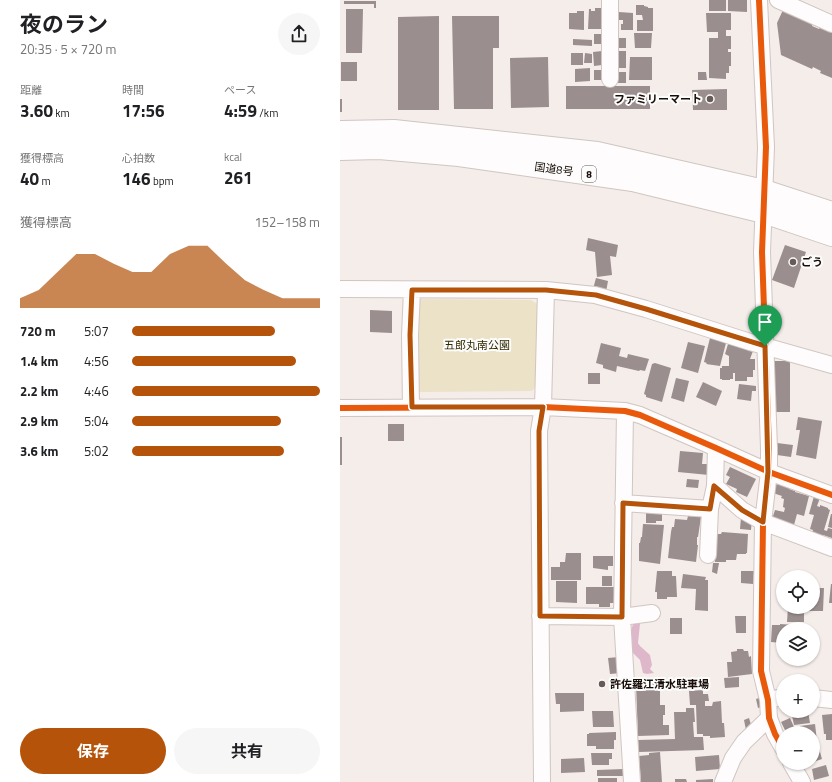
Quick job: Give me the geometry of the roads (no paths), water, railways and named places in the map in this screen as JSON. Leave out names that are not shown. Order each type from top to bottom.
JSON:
[{"type":"highway","name":"国道8号","points":[[340,132],[394,131],[597,153],[764,201],[832,235]]},
{"type":"highway","name":"国道8号","points":[[340,149],[378,148],[459,155],[633,180],[832,213]]},
{"type":"street","points":[[610,0],[610,79]]},
{"type":"street","points":[[759,0],[766,147],[762,252],[768,472],[763,522],[761,671],[775,699],[770,718],[776,736]]},
{"type":"street","points":[[778,0],[832,24]]},
{"type":"street","points":[[340,290],[546,290],[596,295],[832,365]]},
{"type":"street","points":[[412,290],[410,335],[412,407]]},
{"type":"street","points":[[542,782],[539,431],[543,407],[546,290]]},
{"type":"street","points":[[340,408],[543,407],[625,411],[640,415],[768,472],[832,495]]},
{"type":"street","points":[[625,411],[622,617],[632,782]]},
{"type":"street","points":[[708,555],[710,509],[714,486],[716,448]]},
{"type":"street","points":[[714,486],[742,510],[763,522],[832,548]]},
{"type":"street","points":[[623,503],[710,509]]},
{"type":"street","points":[[540,616],[622,617],[652,613]]},
{"type":"street","points":[[820,699],[832,700]]},
{"type":"street","points":[[723,782],[733,758],[744,742],[770,718]]},
{"type":"street","points":[[795,770],[802,782]]},
{"type":"place","name":"ファミリーマート","points":[[710,99]]},
{"type":"place","name":"ごう","points":[[793,262]]},
{"type":"place","name":"許佐羅江清水駐車場","points":[[602,684]]},
{"type":"park label","name":"五郎丸南公園","points":[[477,345]]}]
